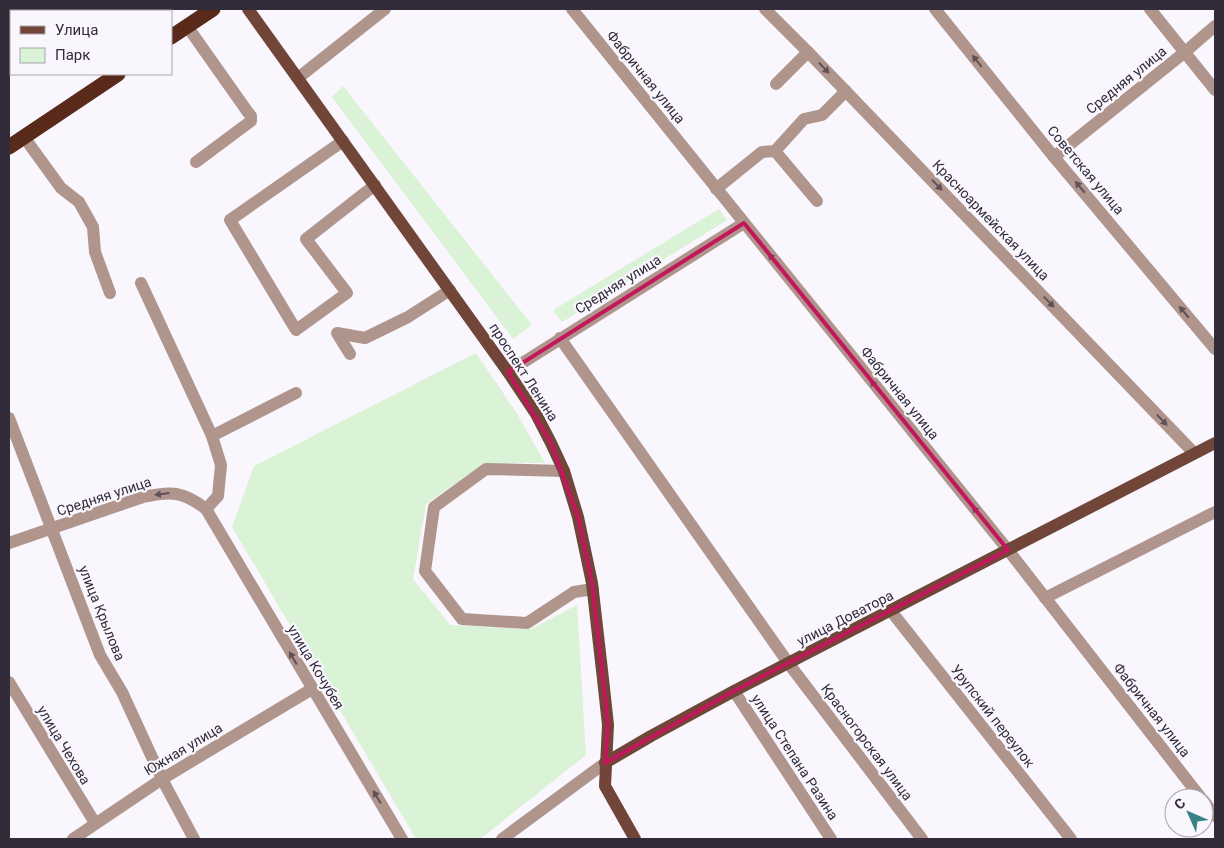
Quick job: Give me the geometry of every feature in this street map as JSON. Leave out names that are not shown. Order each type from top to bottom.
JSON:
[{"type":"highway","points":[[172,36],[213,9]]},
{"type":"highway","points":[[9,147],[117,75]]},
{"type":"main road","name":"проспект Ленина","points":[[248,9],[508,372],[536,414],[552,443],[564,471],[578,517],[587,552],[593,589],[608,725],[605,786],[635,839]]},
{"type":"main road","name":"улица Доватора","points":[[605,763],[734,691],[1215,443]]},
{"type":"street","points":[[298,78],[385,9]]},
{"type":"street","name":"Фабричная улица","points":[[572,9],[1008,550],[1193,788]]},
{"type":"street","name":"Красноармейская улица","points":[[765,9],[1194,453]]},
{"type":"street","name":"Советская улица","points":[[935,9],[1054,156],[1215,349]]},
{"type":"street","points":[[1150,9],[1215,90]]},
{"type":"street","points":[[187,26],[247,111],[251,121],[196,162]]},
{"type":"street","name":"Средняя улица","points":[[1054,156],[1215,26]]},
{"type":"street","points":[[776,84],[808,52]]},
{"type":"street","points":[[716,189],[762,152],[774,151],[804,118],[822,115],[846,91]]},
{"type":"street","points":[[24,137],[61,188],[79,202],[93,226],[95,252],[110,293]]},
{"type":"street","points":[[343,141],[230,220],[296,330],[347,293],[306,239],[375,185]]},
{"type":"street","points":[[774,151],[817,201]]},
{"type":"street","name":"Средняя улица","points":[[508,372],[744,223]]},
{"type":"street","points":[[141,283],[212,436],[221,465],[218,496],[206,509]]},
{"type":"street","points":[[350,354],[337,333],[365,338],[408,317],[450,290]]},
{"type":"street","points":[[560,338],[789,664]]},
{"type":"street","points":[[212,436],[296,393]]},
{"type":"street","name":"улица Крылова","points":[[9,418],[100,656],[122,692],[162,779],[194,839]]},
{"type":"street","points":[[564,471],[486,469],[434,506],[424,571],[462,619],[526,623],[574,592],[593,589]]},
{"type":"street","name":"Средняя улица","points":[[9,543],[143,497],[164,492],[180,494],[193,499],[206,509]]},
{"type":"street","name":"улица Кочубея","points":[[206,509],[402,839]]},
{"type":"street","points":[[1045,598],[1215,512]]},
{"type":"street","name":"Урупский переулок","points":[[891,611],[1071,839]]},
{"type":"street","name":"Красногорская улица","points":[[789,664],[922,839]]},
{"type":"street","name":"улица Чехова","points":[[9,682],[94,824]]},
{"type":"street","name":"Южная улица","points":[[73,839],[162,779],[312,690]]},
{"type":"street","name":"улица Степана Разина","points":[[734,691],[831,839]]},
{"type":"street","name":"улица Доватора","points":[[502,839],[605,763]]},
{"type":"highlighted area","points":[[744,223],[1008,550],[734,691],[605,763],[608,725],[603,679],[592,583],[578,517],[551,443],[508,372]]},
{"type":"green space","points":[[343,86],[532,325],[513,339],[332,97]]},
{"type":"green space","points":[[719,209],[727,220],[562,322],[553,310]]},
{"type":"green space","points":[[476,353],[516,412],[545,463],[485,463],[426,504],[413,579],[450,625],[531,629],[577,605],[586,755],[480,839],[416,839],[232,527],[254,466]]}]
